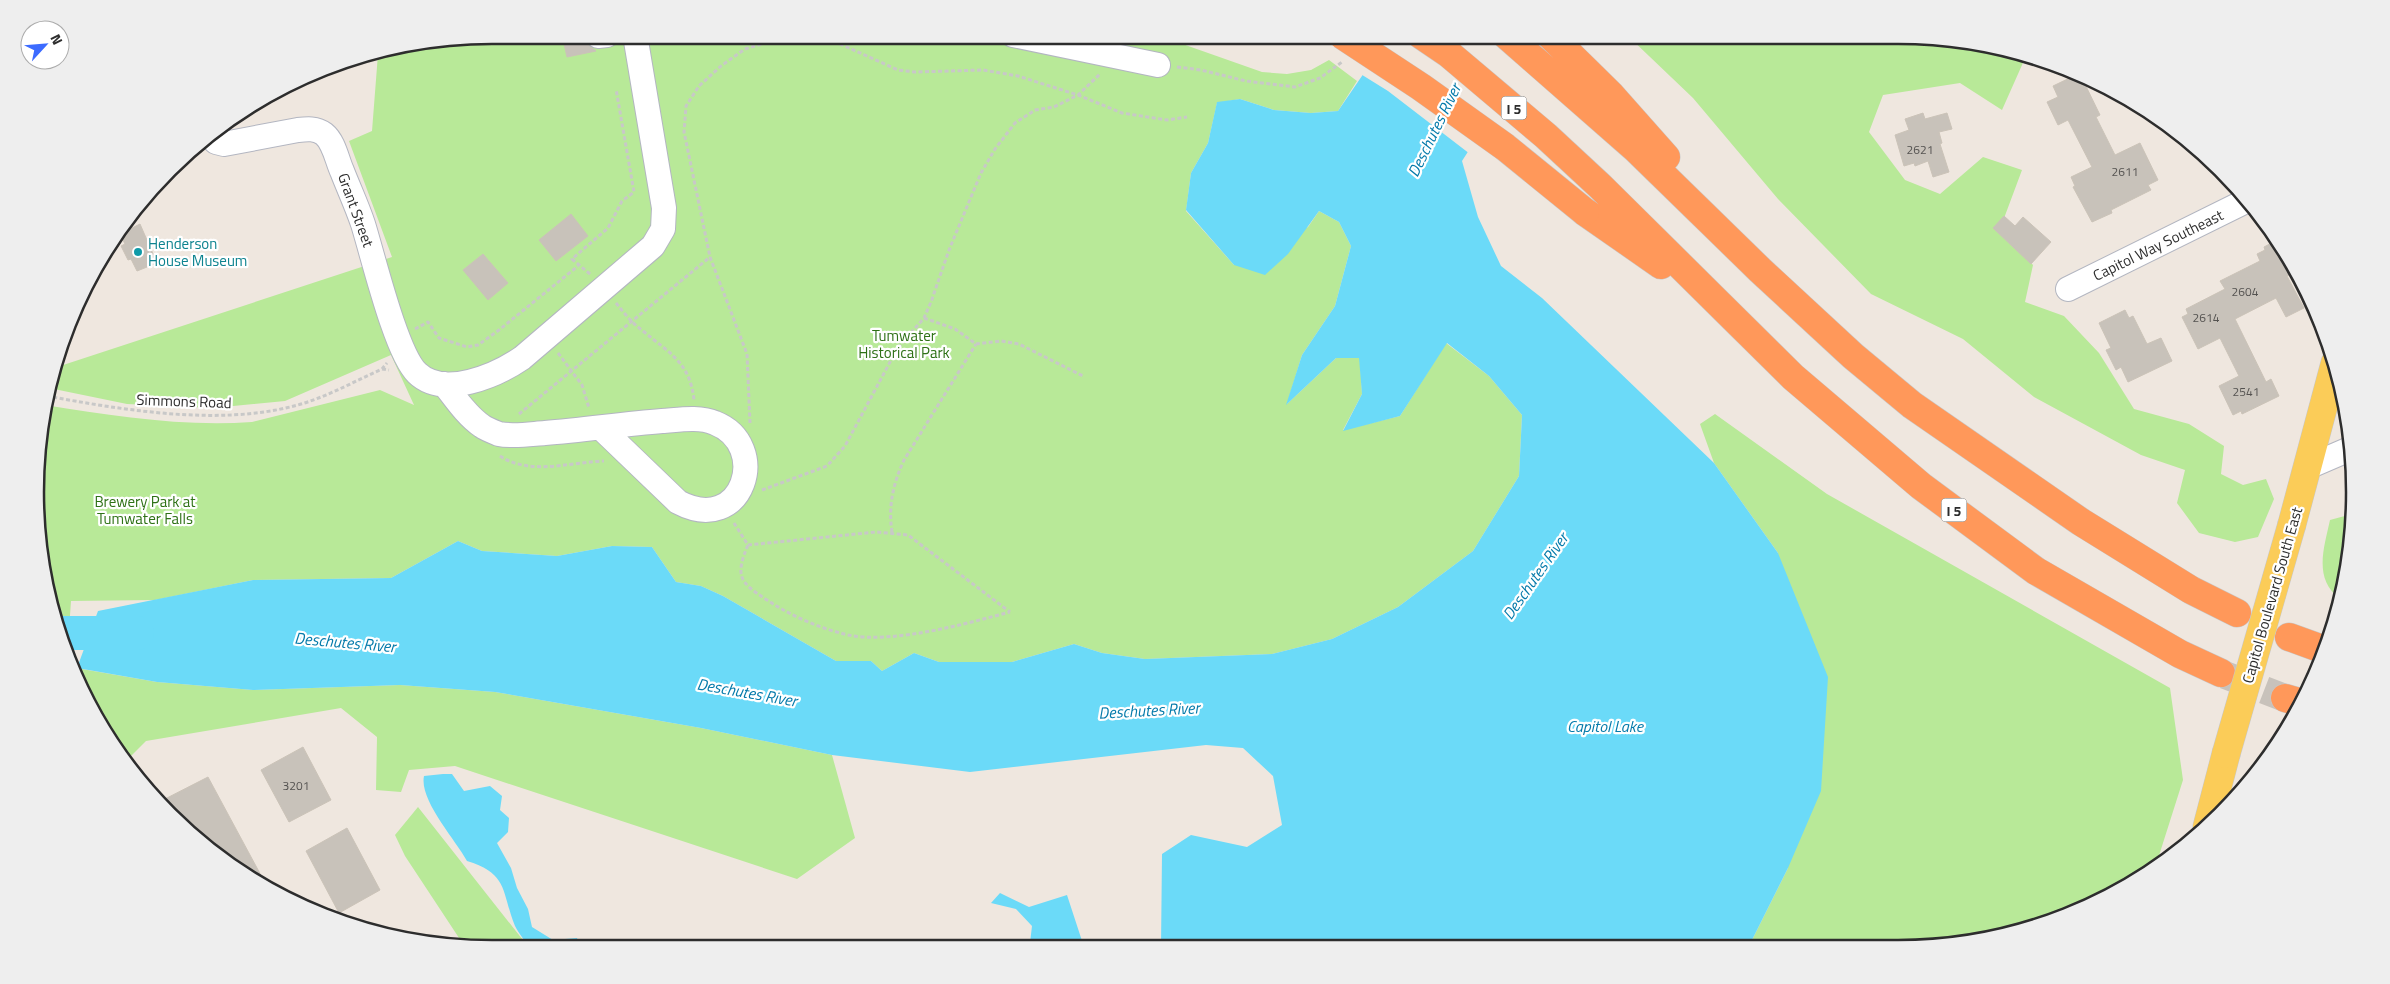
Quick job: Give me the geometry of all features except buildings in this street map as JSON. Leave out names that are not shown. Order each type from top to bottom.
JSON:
[{"type":"highway","points":[[1356,44],[1421,86],[1505,147],[1585,212],[1718,305]]},
{"type":"highway","name":"I 5","points":[[1434,44],[1500,95],[1601,187],[1718,305],[1793,377],[1921,486],[2036,571],[2180,654],[2221,673]]},
{"type":"highway","points":[[1517,44],[1642,142]]},
{"type":"highway","points":[[1558,44],[1642,142],[1760,270],[1853,356],[1940,426],[2081,522],[2192,590],[2237,613]]},
{"type":"highway","points":[[2289,637],[2318,647]]},
{"type":"main road","name":"Capitol Boulevard South East","points":[[2211,813],[2332,379]]},
{"type":"street","points":[[444,384],[464,383],[511,366],[654,246],[663,228],[664,208],[637,44]]},
{"type":"street","points":[[1058,44],[1158,65]]},
{"type":"street","name":"Grant Street","points":[[214,140],[224,144],[310,129],[323,134],[332,148],[362,222],[408,362],[418,374],[426,379],[444,384]]},
{"type":"street","name":"Capitol Way Southeast","points":[[2068,289],[2241,203]]},
{"type":"street","points":[[444,384],[482,426],[500,434],[595,421],[690,419],[715,423],[730,434],[743,449],[746,466],[742,485],[732,500],[720,508],[706,511],[691,509],[678,502],[595,421]]},
{"type":"street","points":[[2308,467],[2344,452]]},
{"type":"path","points":[[749,428],[747,354],[710,257],[684,132],[686,106],[699,86],[721,66],[745,49],[762,44]]},
{"type":"path","points":[[840,44],[898,70],[915,72],[983,70],[1018,76],[1078,94],[1122,113],[1167,120],[1186,117]]},
{"type":"path","points":[[760,491],[772,485],[816,472],[834,459],[845,446],[898,349],[924,318],[932,302],[950,250],[981,173],[995,148],[1015,122],[1036,110],[1054,107],[1078,94],[1118,56]]},
{"type":"path","points":[[1158,65],[1200,70],[1246,81],[1295,86],[1320,78]]},
{"type":"path","points":[[593,278],[572,259],[608,228],[622,201],[634,192],[616,89]]},
{"type":"path","points":[[514,418],[710,257]]},
{"type":"path","points":[[412,331],[428,322],[439,338],[467,347],[478,345],[578,266]]},
{"type":"path","points":[[614,300],[631,321]]},
{"type":"path","points":[[924,318],[955,329],[976,344],[1001,341],[1020,344],[1082,376]]},
{"type":"path","points":[[892,532],[889,513],[895,480],[976,344]]},
{"type":"path","points":[[557,351],[582,385],[595,421]]},
{"type":"path","name":"Simmons Road","points":[[54,397],[123,410],[230,414],[298,405],[322,397],[382,368],[392,359]]},
{"type":"path","points":[[382,368],[396,372]]},
{"type":"path","points":[[494,452],[508,461],[524,466],[540,467],[597,461],[611,463]]},
{"type":"path","points":[[730,517],[748,545]]},
{"type":"path","points":[[876,532],[892,532],[908,536],[1010,612],[927,631],[884,637],[849,635],[789,614],[748,588],[742,577],[740,564],[748,545],[876,532]]},
{"type":"green space","name":"Tumwater Historical Park","points":[[1183,44],[1262,72],[1287,74],[1311,70],[1329,60],[1357,81],[1338,111],[1311,113],[1274,110],[1240,99],[1217,103],[1208,143],[1191,173],[1186,211],[1234,265],[1308,227],[1319,211],[1339,222],[1351,246],[1335,306],[1302,355],[1287,404],[1336,358],[1360,358],[1362,394],[1343,430],[1400,416],[1446,343],[1489,376],[1522,415],[1519,476],[1473,551],[1398,607],[1332,639],[1272,654],[1145,659],[1102,653],[1074,644],[1012,662],[939,662],[914,653],[882,671],[871,661],[836,661],[723,596],[701,586],[676,582],[652,547],[612,546],[557,556],[482,551],[458,541],[391,578],[253,580],[155,600],[71,601],[68,637],[52,579],[45,521],[45,463],[52,406],[148,420],[226,423],[252,422],[380,390],[414,405],[391,355],[285,401],[213,408],[127,404],[56,389],[62,365],[392,257],[349,141],[372,131],[378,59],[405,52],[463,45]]},
{"type":"green space","points":[[1636,44],[1927,45],[1985,52],[2023,62],[2002,110],[1960,83],[1883,95],[1869,132],[1905,180],[1940,194],[1983,157],[2022,170],[2000,229],[2033,265],[2025,302],[2064,316],[2099,353],[2134,409],[2189,424],[2224,446],[2221,474],[2243,485],[2266,479],[2274,499],[2258,537],[2235,542],[2199,533],[2177,503],[2185,470],[2141,455],[2034,397],[1963,339],[1871,294],[1778,199],[1693,98]]},
{"type":"green space","points":[[1715,414],[1827,494],[2170,688],[2183,780],[2159,857],[2122,880],[2070,906],[2014,925],[1985,932],[1927,939],[1898,940],[1752,940],[1788,868],[1778,553],[1714,463],[1700,424]]},
{"type":"green space","points":[[2345,516],[2342,551],[2334,594],[2326,582],[2323,573],[2323,552],[2330,520]]},
{"type":"green space","points":[[80,669],[157,682],[253,690],[400,685],[495,692],[701,728],[832,755],[855,838],[797,879],[455,766],[409,770],[401,792],[376,790],[377,737],[341,708],[146,741],[130,757],[104,716]]},
{"type":"green space","points":[[418,807],[523,940],[459,939],[405,856],[395,835]]},
{"type":"water","name":"Capitol Lake","points":[[1384,44],[1537,44],[1462,161],[1478,217],[1501,266],[1542,298],[1714,463],[1778,553],[1828,677],[1821,791],[1788,868],[1752,940],[1161,940],[1162,854],[1191,835],[1247,847],[1282,825],[1273,776],[1243,748],[1206,745],[970,772],[832,755],[701,728],[495,692],[400,685],[253,690],[157,682],[80,669],[78,665],[98,611],[253,580],[391,578],[458,541],[482,551],[557,556],[612,546],[652,547],[676,582],[701,586],[723,596],[836,661],[871,661],[882,671],[914,653],[939,662],[1012,662],[1074,644],[1102,653],[1145,659],[1272,654],[1332,639],[1398,607],[1473,551],[1519,476],[1522,415],[1489,376],[1447,343],[1400,416],[1343,431],[1362,394],[1359,358],[1336,358],[1286,405],[1302,355],[1335,306],[1351,246],[1339,222],[1319,211],[1288,254],[1265,275],[1234,265],[1186,210],[1191,173],[1208,143],[1217,102],[1240,99],[1274,110],[1311,113],[1338,111]]},
{"type":"water","points":[[452,774],[464,791],[490,786],[502,796],[500,810],[509,818],[508,832],[497,843],[511,868],[517,888],[528,909],[532,927],[553,940],[525,940],[515,926],[502,885],[490,872],[481,866],[467,861],[432,808],[424,786],[424,776]]},
{"type":"water","points":[[1000,893],[1029,907],[1067,895],[1082,940],[1030,940],[1032,926],[1016,909],[991,903]]},
{"type":"water","points":[[577,938],[578,940],[553,940]]},
{"type":"pier","points":[[1380,44],[1540,44],[1470,154],[1388,91],[1359,73]]},
{"type":"waterway","name":"Deschutes River","points":[[67,633],[137,633]]},
{"type":"tunnel","points":[[2225,675],[2285,698]]},
{"type":"place","name":"Henderson House Museum","points":[[138,252]]},
{"type":"park label","name":"Brewery Park at Tumwater Falls","points":[[145,510]]}]
